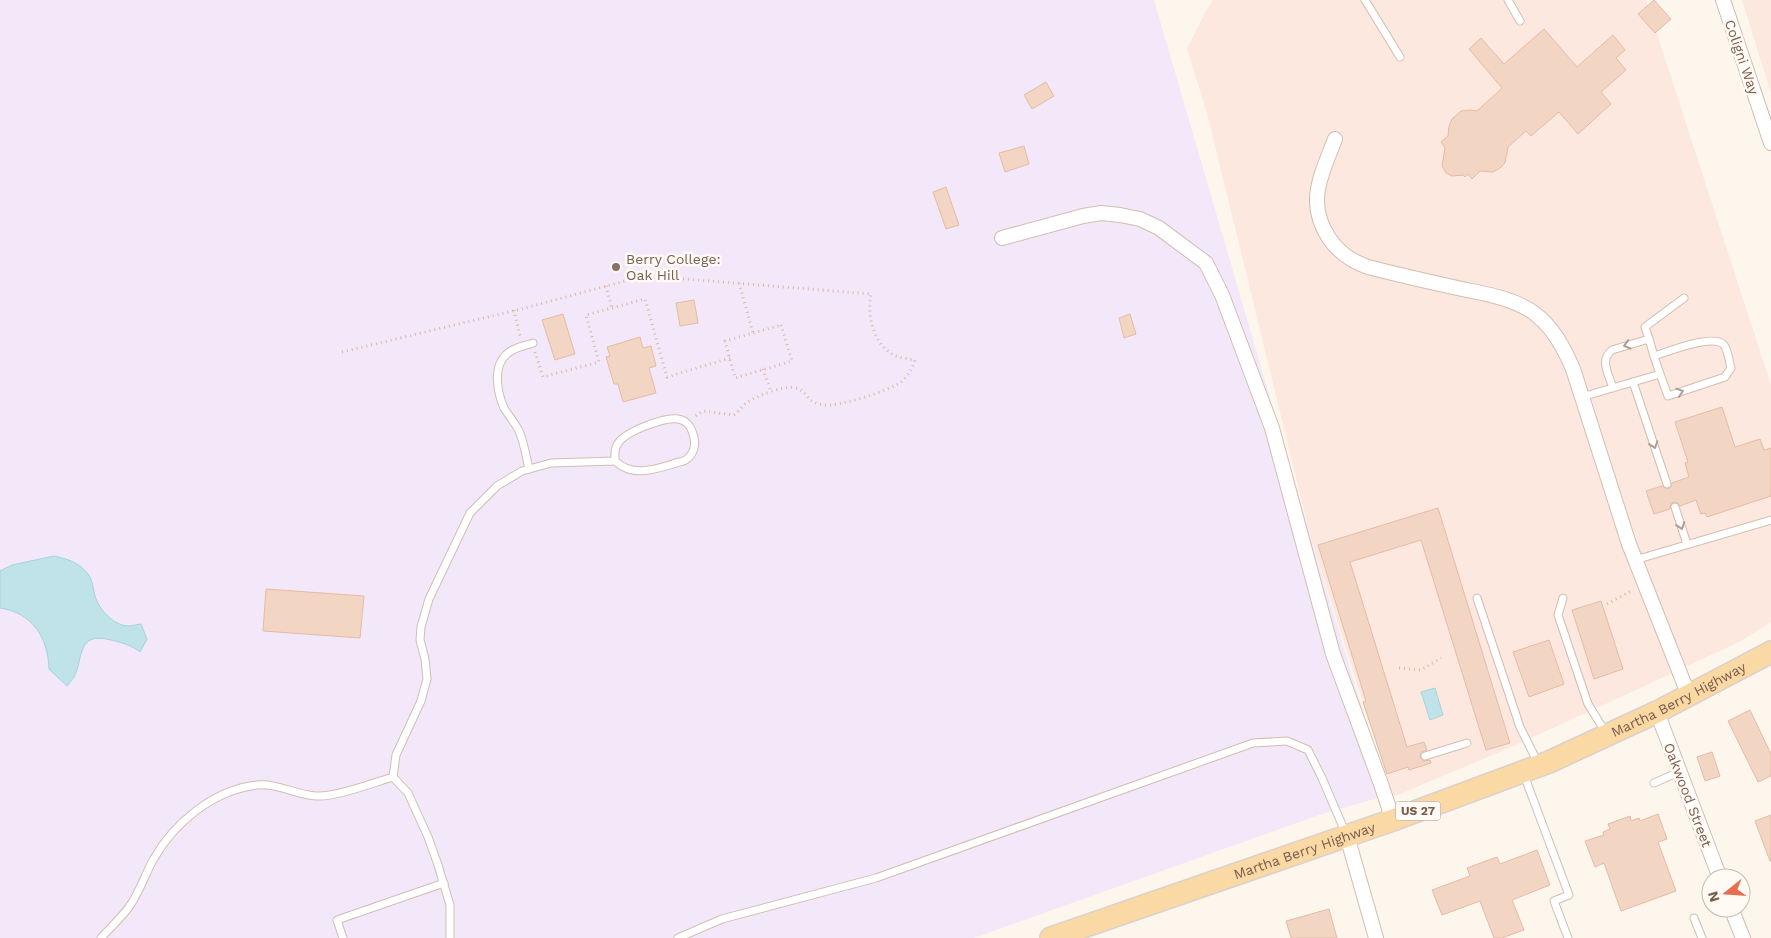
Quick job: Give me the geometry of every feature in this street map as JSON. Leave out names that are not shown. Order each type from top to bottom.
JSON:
[{"type":"main road","name":"Martha Berry Highway","points":[[1051,938],[1393,820],[1531,769],[1657,712],[1771,652]]},
{"type":"street","name":"Coligni Way","points":[[1723,0],[1771,143]]},
{"type":"street","points":[[1335,138],[1322,175],[1316,201],[1318,217],[1322,226],[1341,253],[1352,261],[1368,267],[1514,302],[1528,309],[1543,321],[1562,346],[1573,369],[1635,560],[1689,696]]},
{"type":"street","points":[[1002,238],[1082,216],[1120,214],[1159,228],[1206,263],[1222,295],[1272,428],[1332,654],[1393,820]]},
{"type":"street","name":"Oakwood Street","points":[[1657,712],[1716,868]]},
{"type":"street","points":[[1347,836],[1376,938]]},
{"type":"street","points":[[1734,918],[1741,937]]},
{"type":"lane","points":[[1365,0],[1400,58]]},
{"type":"lane","points":[[1508,0],[1520,21]]},
{"type":"lane","points":[[1654,356],[1704,341],[1716,341],[1722,343],[1725,347],[1731,368],[1725,378],[1668,396],[1654,356],[1645,327],[1684,298]]},
{"type":"lane","points":[[1613,388],[1605,363],[1608,353],[1612,350],[1649,339]]},
{"type":"lane","points":[[529,469],[519,430],[504,406],[498,392],[496,379],[506,354],[533,343]]},
{"type":"lane","points":[[1581,397],[1660,374]]},
{"type":"lane","points":[[1633,382],[1667,484]]},
{"type":"lane","points":[[678,419],[686,422],[691,428],[695,442],[693,451],[687,460],[640,472],[621,466],[616,460],[615,451],[617,444],[632,432],[649,425],[678,419]]},
{"type":"lane","points":[[450,938],[450,905],[428,837],[408,794],[393,777],[396,755],[421,701],[427,679],[420,640],[421,626],[429,600],[470,513],[497,486],[514,474],[551,463],[616,460]]},
{"type":"lane","points":[[1675,507],[1687,544]]},
{"type":"lane","points":[[1635,560],[1771,520]]},
{"type":"lane","points":[[1477,598],[1520,727],[1569,895],[1554,900],[1568,938]]},
{"type":"lane","points":[[1563,598],[1558,615],[1588,704],[1607,736]]},
{"type":"lane","points":[[678,938],[722,919],[876,878],[1253,743],[1287,741],[1308,750],[1347,836]]},
{"type":"lane","points":[[1425,756],[1467,743]]},
{"type":"lane","points":[[1654,783],[1679,772]]},
{"type":"lane","points":[[101,938],[128,908],[154,858],[172,832],[202,806],[238,789],[257,785],[273,785],[305,795],[318,796],[342,792],[393,777]]},
{"type":"lane","points":[[343,938],[337,920],[444,883]]},
{"type":"lane","points":[[1694,918],[1702,938]]},
{"type":"path","points":[[342,352],[625,281],[685,279],[871,294],[870,319],[882,346],[895,356],[916,360],[912,370],[900,382],[885,390],[844,402],[826,406],[812,402],[801,389],[790,387],[752,399],[734,415],[703,411],[686,422]]},
{"type":"path","points":[[738,283],[753,334]]},
{"type":"path","points":[[606,286],[612,308]]},
{"type":"path","points":[[533,343],[543,377],[599,362],[586,315],[645,299],[667,377],[730,358]]},
{"type":"path","points":[[514,310],[522,346]]},
{"type":"path","points":[[781,325],[792,362],[736,378],[725,341],[753,334],[781,325]]},
{"type":"path","points":[[763,370],[771,392]]},
{"type":"path","points":[[1607,604],[1644,583]]},
{"type":"path","points":[[1399,668],[1421,670],[1441,658]]},
{"type":"shaded area","name":"Berry College: Oak Hill","points":[[0,0],[1154,0],[1388,795],[1319,815],[974,938],[0,938]]},
{"type":"shaded area","points":[[1213,0],[1646,0],[1771,385],[1771,622],[1741,641],[1623,696],[1507,749],[1393,797],[1310,535],[1207,113],[1187,49]]},
{"type":"shaded area","points":[[1742,0],[1771,0],[1771,93]]},
{"type":"water","points":[[54,556],[64,558],[81,567],[91,579],[95,596],[104,612],[113,620],[123,625],[141,624],[147,639],[140,652],[115,641],[100,638],[92,639],[83,648],[77,670],[67,686],[49,669],[46,647],[42,637],[30,621],[12,611],[0,608],[0,571],[12,565]]},
{"type":"water","points":[[1435,688],[1443,715],[1430,720],[1421,692]]},
{"type":"building","points":[[1654,0],[1671,19],[1655,33],[1638,14]]},
{"type":"building","points":[[1544,29],[1577,67],[1613,35],[1625,50],[1616,58],[1626,70],[1601,92],[1611,104],[1578,134],[1559,112],[1531,136],[1526,131],[1508,147],[1505,163],[1493,172],[1480,171],[1472,179],[1468,174],[1465,177],[1463,175],[1452,176],[1446,173],[1442,166],[1445,148],[1441,142],[1448,136],[1452,119],[1461,111],[1477,111],[1502,88],[1469,49],[1481,38],[1504,64]]},
{"type":"building","points":[[1046,82],[1054,96],[1032,109],[1024,95]]},
{"type":"building","points":[[1024,146],[1029,164],[1005,172],[999,153]]},
{"type":"building","points":[[946,187],[959,225],[946,229],[933,192]]},
{"type":"building","points":[[694,300],[698,323],[680,326],[676,303]]},
{"type":"building","points":[[563,314],[575,354],[555,360],[542,320]]},
{"type":"building","points":[[1130,314],[1136,334],[1124,338],[1119,318]]},
{"type":"building","points":[[640,337],[643,348],[651,346],[656,366],[649,368],[656,393],[623,402],[618,384],[614,384],[606,357],[610,356],[607,347]]},
{"type":"building","points":[[1722,407],[1735,447],[1760,439],[1764,450],[1771,448],[1771,496],[1707,517],[1705,513],[1701,514],[1696,500],[1680,506],[1674,502],[1671,504],[1670,509],[1654,514],[1646,491],[1662,486],[1668,489],[1672,483],[1689,477],[1685,463],[1688,462],[1675,422]]},
{"type":"building","points":[[1438,508],[1510,743],[1486,750],[1421,540],[1350,562],[1407,747],[1424,742],[1427,750],[1421,752],[1420,757],[1423,761],[1430,760],[1431,763],[1409,770],[1408,767],[1387,774],[1363,702],[1366,701],[1318,545]]},
{"type":"building","points":[[266,589],[364,596],[360,638],[263,631]]},
{"type":"building","points":[[1601,601],[1623,669],[1594,679],[1572,610]]},
{"type":"building","points":[[1549,640],[1564,684],[1529,697],[1513,652]]},
{"type":"building","points":[[1750,710],[1771,754],[1771,776],[1758,782],[1728,721]]},
{"type":"building","points":[[1712,752],[1720,776],[1705,781],[1697,757]]},
{"type":"building","points":[[1658,814],[1667,839],[1658,842],[1676,891],[1621,911],[1604,863],[1595,867],[1585,841],[1604,835],[1603,832],[1610,829],[1608,824],[1630,816],[1631,821],[1639,818],[1640,821]]},
{"type":"building","points":[[1771,815],[1771,861],[1770,861],[1755,821]]},
{"type":"building","points":[[1537,850],[1550,885],[1512,900],[1524,930],[1502,938],[1494,938],[1480,901],[1442,915],[1432,890],[1470,876],[1467,868],[1497,857],[1500,864]]},
{"type":"building","points":[[1329,909],[1337,938],[1291,938],[1286,921]]},
{"type":"place","name":"Berry College: Oak Hill","points":[[616,267]]}]
